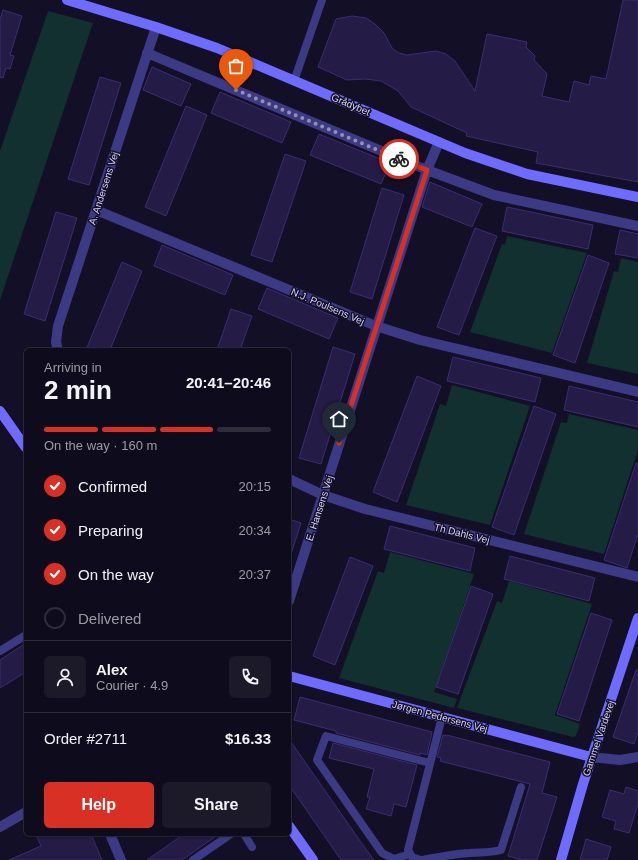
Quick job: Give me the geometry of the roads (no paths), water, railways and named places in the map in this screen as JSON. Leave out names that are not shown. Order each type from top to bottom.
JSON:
[{"type":"street","name":"Grådybet","points":[[67,0],[156,27],[217,48],[465,153],[527,174],[638,197]]},
{"type":"street","name":"A. Andersens Vej","points":[[58,348],[56,342],[58,326],[156,27]]},
{"type":"street","points":[[147,53],[427,170],[494,195],[638,226]]},
{"type":"street","name":"E. Hansens Vej","points":[[291,595],[427,170],[440,142]]},
{"type":"street","name":"N.J. Poulsens Vej","points":[[96,210],[376,326],[420,340],[638,392]]},
{"type":"street","points":[[0,411],[24,445]]},
{"type":"street","name":"Th Dahls Vej","points":[[291,480],[323,495],[365,509],[638,576]]},
{"type":"street","name":"Gammel Vardevej","points":[[561,860],[582,784],[638,618]]},
{"type":"street","name":"Jørgen Pedersens Vej","points":[[291,677],[591,758]]},
{"type":"street","points":[[591,758],[620,760],[638,757]]},
{"type":"street","points":[[1,824],[24,813]]},
{"type":"street","points":[[291,829],[313,860]]},
{"type":"street","points":[[111,836],[121,860]]},
{"type":"lane","points":[[294,80],[322,0]]},
{"type":"lane","points":[[0,651],[24,637]]},
{"type":"lane","points":[[442,717],[408,850],[412,857],[421,860],[454,854],[501,850],[521,788]]},
{"type":"lane","points":[[410,854],[394,859],[382,853],[317,760],[326,736],[430,763]]},
{"type":"lane","points":[[193,860],[227,836]]},
{"type":"lane","points":[[245,836],[252,847]]}]
